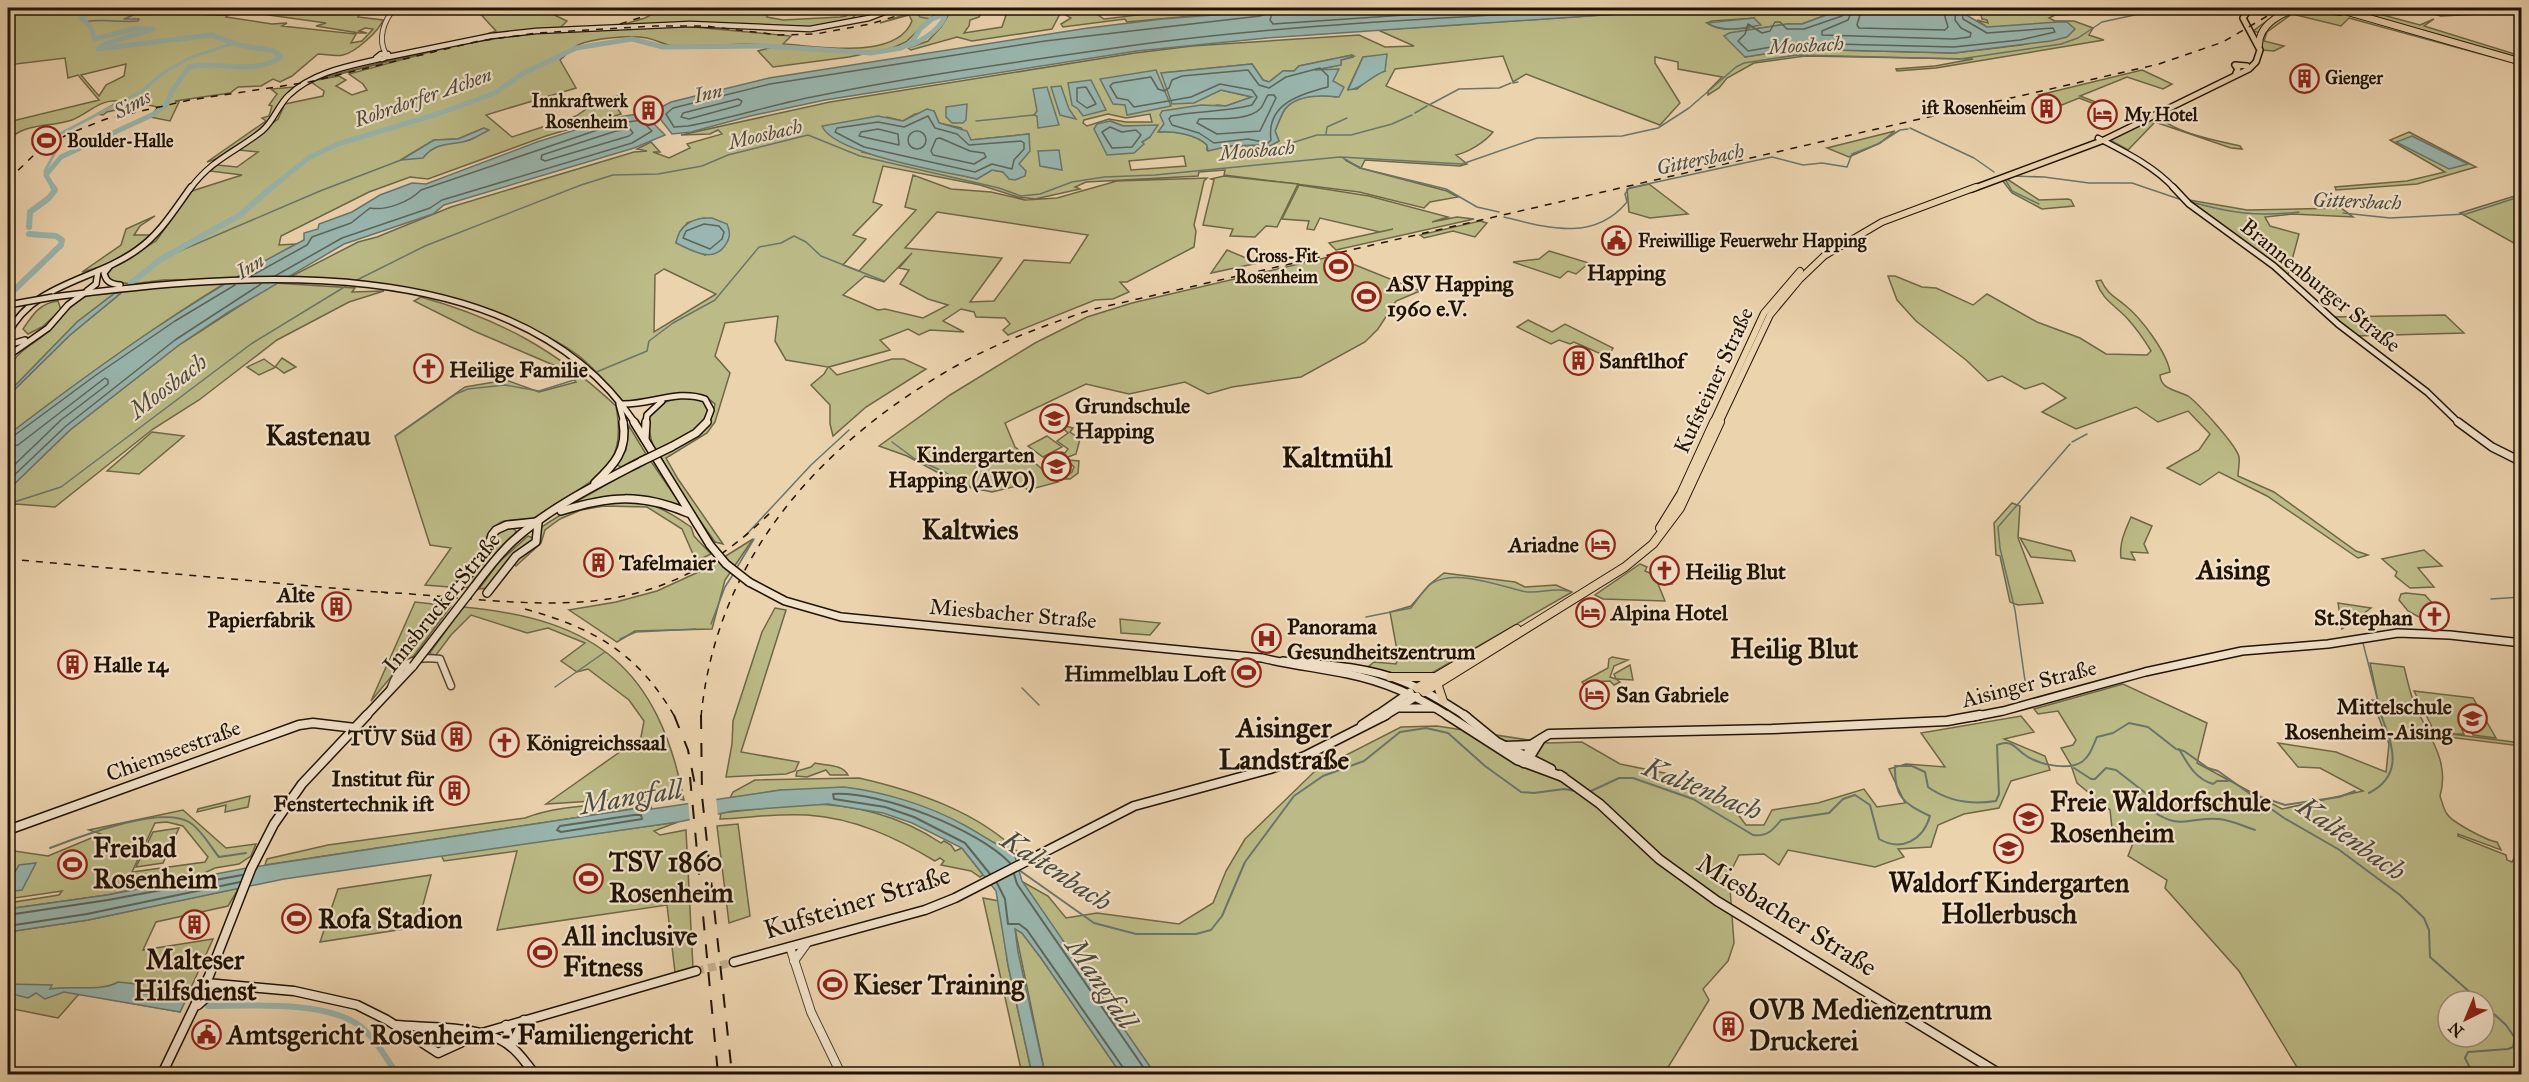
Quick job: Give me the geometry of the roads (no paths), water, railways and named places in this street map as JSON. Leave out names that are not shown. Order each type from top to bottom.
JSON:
[{"type":"highway","points":[[2259,45],[2259,35],[2266,26],[2290,10],[2301,8]]},
{"type":"highway","points":[[2316,8],[2342,12],[2441,38]]},
{"type":"highway","points":[[2334,8],[2522,61]]},
{"type":"highway","points":[[2341,8],[2522,61]]},
{"type":"main road","points":[[8,334],[11,324],[26,308],[47,294],[75,280],[101,271],[151,240],[205,170],[262,130],[275,118],[283,101],[292,92],[318,79],[383,56],[491,36],[536,31],[690,24],[810,29],[869,18],[895,8]]},
{"type":"main road","name":"Kufsteiner Straße","points":[[1436,680],[1625,567],[1661,535],[1687,495],[1770,315],[1800,279],[1824,256],[1864,231],[1907,211],[2090,144],[2237,74],[2255,58],[2257,49],[2240,17],[2245,8]]},
{"type":"main road","points":[[2237,74],[2259,59],[2259,45],[2243,18],[2250,8]]},
{"type":"main road","name":"Kufsteiner Straße","points":[[734,962],[925,910],[981,885],[1134,806],[1270,769],[1311,753],[1395,706],[1616,569],[1649,542],[1677,502],[1764,312],[1791,281],[1820,254],[1844,237],[1878,219],[2101,139]]},
{"type":"main road","name":"Brannenburger Straße","points":[[2101,139],[2118,147],[2164,177],[2189,204],[2279,270],[2338,324],[2427,392],[2469,431],[2492,447],[2522,462]]},
{"type":"main road","points":[[2090,144],[2118,147]]},
{"type":"main road","points":[[82,293],[94,287],[101,271]]},
{"type":"main road","points":[[101,271],[109,283],[132,287]]},
{"type":"main road","points":[[75,280],[97,279]]},
{"type":"main road","name":"Miesbacher Straße","points":[[132,287],[222,280],[292,280],[400,291],[438,298],[490,312],[539,333],[564,348],[591,371],[620,401],[688,513],[726,564],[748,582],[798,606],[841,617],[874,621],[1114,642],[1351,668],[1390,681],[1469,718],[1526,760],[1563,777]]},
{"type":"main road","points":[[8,305],[132,287]]},
{"type":"main road","points":[[8,362],[8,354],[45,330],[82,295],[112,289]]},
{"type":"main road","points":[[55,297],[68,302],[67,308]]},
{"type":"main road","points":[[8,345],[36,336]]},
{"type":"main road","points":[[8,345],[23,343]]},
{"type":"main road","name":"Innsbrucker Straße","points":[[192,1014],[258,855],[296,790],[413,666],[499,555],[520,536],[584,493],[642,460],[671,447],[704,426],[709,419],[711,410],[705,399],[694,395],[667,398]]},
{"type":"main road","points":[[584,493],[610,469],[624,447],[626,432],[620,401],[634,405],[667,398]]},
{"type":"main road","points":[[645,439],[648,412],[667,398]]},
{"type":"main road","points":[[551,514],[589,502],[632,497],[658,500],[688,513]]},
{"type":"main road","points":[[455,591],[487,552],[494,532],[507,525],[541,521],[536,542],[516,556],[487,593]]},
{"type":"main road","points":[[517,525],[521,530],[520,536],[532,532],[538,535]]},
{"type":"main road","name":"Aisinger Straße","points":[[1504,746],[1536,744],[1553,734],[1772,729],[1947,721],[2003,711],[2145,672],[2242,651],[2328,644],[2397,633],[2450,635],[2522,643]]},
{"type":"main road","points":[[1436,680],[1440,705],[1395,706],[1390,681],[1436,680]]},
{"type":"main road","name":"Miesbacher Straße","points":[[1440,705],[1526,760],[1548,768],[1572,782],[1593,798],[1659,859],[1717,901],[2000,1074]]},
{"type":"main road","name":"Chiemseestraße","points":[[8,830],[299,725],[313,723],[355,728]]},
{"type":"main road","points":[[1526,760],[1536,744]]},
{"type":"main road","points":[[1536,744],[1548,768]]},
{"type":"main road","points":[[206,983],[294,991],[357,1005],[394,1024],[438,1053],[447,1047],[506,1025],[615,992],[696,971]]},
{"type":"main road","points":[[162,1074],[192,1014],[211,993],[234,985]]},
{"type":"main road","points":[[511,1046],[524,1020]]},
{"type":"main road","points":[[394,1024],[430,1029],[454,1029],[497,1037],[511,1046],[535,1074]]},
{"type":"main road","points":[[506,1025],[511,1046]]},
{"type":"main road","points":[[430,1029],[441,1036],[447,1047]]},
{"type":"street","points":[[383,56],[383,27],[395,8]]},
{"type":"street","points":[[389,693],[399,670],[409,660],[416,657],[440,659],[451,686]]},
{"type":"street","points":[[794,962],[808,942]]},
{"type":"street","points":[[790,947],[811,1016],[841,1074]]},
{"type":"water","name":"Inn","points":[[1303,8],[1705,8],[1267,38],[1137,51],[825,100],[750,116],[691,132],[672,134],[654,111],[671,102],[769,78],[1088,28],[1162,19]]},
{"type":"water","points":[[2087,8],[2093,11],[2016,14],[1970,12],[1966,15],[1987,27],[2067,22],[2075,29],[2067,37],[2051,41],[1954,53],[1795,49],[1745,57],[1724,36],[1729,33],[1787,24],[1802,24],[1840,10]]},
{"type":"water","points":[[1754,18],[1761,25],[1726,29],[1707,23]]},
{"type":"water","points":[[1387,54],[1385,71],[1358,87],[1348,90],[1363,57]]},
{"type":"water","points":[[1354,56],[1341,60],[1341,65],[1315,70],[1339,69],[1333,81],[1344,87],[1339,97],[1303,98],[1290,104],[1285,109],[1275,131],[1279,141],[1266,148],[1258,145],[1229,146],[1208,151],[1207,145],[1191,136],[1158,132],[1164,124],[1160,115],[1162,111],[1201,105],[1226,106],[1252,97],[1221,90],[1194,103],[1172,104],[1161,73],[1252,64],[1263,80],[1269,82],[1283,71],[1294,71],[1299,66]]},
{"type":"water","points":[[1156,70],[1171,106],[1127,115],[1125,105],[1113,104],[1100,79]]},
{"type":"water","points":[[1091,80],[1106,110],[1083,116],[1072,105],[1068,83]]},
{"type":"water","points":[[1061,86],[1069,109],[1076,119],[1060,115],[1051,87]]},
{"type":"water","points":[[1047,87],[1059,125],[1038,128],[1037,116],[1034,115],[1037,111],[1033,89]]},
{"type":"water","points":[[967,104],[966,120],[963,123],[952,123],[946,117],[946,107]]},
{"type":"water","points":[[927,109],[934,111],[939,123],[967,131],[971,140],[1029,134],[1030,151],[1019,164],[1026,171],[1025,176],[1015,180],[1009,179],[1003,172],[992,170],[977,179],[917,167],[846,145],[831,136],[822,126],[878,116],[903,121]]},
{"type":"water","points":[[643,113],[665,135],[634,148],[444,205],[433,214],[344,244],[227,313],[179,345],[70,430],[8,490],[8,435],[152,331],[226,283],[304,240],[304,233],[318,229],[319,224],[352,212],[380,195],[412,183],[426,184],[537,142],[613,118]]},
{"type":"water","points":[[1110,121],[1123,126],[1158,125],[1134,153],[1107,155],[1094,129],[1097,124]]},
{"type":"water","points":[[484,128],[489,130],[469,140],[436,147],[423,158],[401,160],[434,140],[458,139]]},
{"type":"water","points":[[2412,136],[2468,164],[2449,169],[2396,142]]},
{"type":"water","points":[[1059,150],[1062,170],[1040,166],[1038,151]]},
{"type":"water","points":[[712,218],[727,224],[729,230],[728,241],[719,252],[701,254],[676,243],[680,231],[688,223],[693,220]]},
{"type":"water","points":[[115,293],[121,293],[70,335],[8,396],[8,393],[77,322]]},
{"type":"water","points":[[844,787],[875,792],[921,806],[970,828],[1009,851],[1015,857],[1022,881],[1155,1074],[1121,1074],[1041,958],[1022,933],[1015,929],[1045,1074],[1032,1074],[1008,965],[996,891],[962,848],[912,823],[883,813],[828,804],[733,811],[678,822],[284,879],[88,920],[8,932],[8,909],[107,895],[247,868],[633,809],[652,809],[781,790]]},
{"type":"water","points":[[36,863],[22,890],[8,892],[8,876],[15,872],[19,865]]},
{"type":"water","points":[[118,982],[137,984],[136,992],[186,1000],[180,1012],[64,992],[45,999],[36,993],[28,998],[8,993],[8,984],[52,985],[50,989],[95,988]]},
{"type":"waterway","name":"Sims","points":[[54,189],[46,175],[61,157],[154,114],[166,105],[172,91],[189,67],[200,65],[260,66],[281,57],[274,51],[239,45],[211,35],[98,49],[105,44],[153,29],[133,29],[95,39],[90,26],[81,18],[97,8]]},
{"type":"waterway","points":[[85,22],[138,21],[139,19],[124,19],[138,13],[140,8]]},
{"type":"waterway","name":"Rohrdorfer Achen","points":[[945,14],[960,8]]},
{"type":"waterway","name":"Moosbach","points":[[353,282],[425,246],[581,185],[613,175],[658,174],[702,166],[728,155],[808,135],[860,156],[999,188],[1021,196],[1040,194],[1072,182],[1104,177],[1155,175],[1340,157],[1462,164],[1537,138],[1622,136],[1658,128],[1689,108],[1736,67],[1744,63],[1797,55],[1960,59],[2061,44],[2078,38],[2102,22],[2167,8]]},
{"type":"waterway","points":[[916,12],[920,17],[931,19]]},
{"type":"waterway","name":"Rohrdorfer Achen","points":[[270,189],[308,158],[338,144],[437,114],[495,93],[522,74],[576,48],[632,39],[663,47],[766,46],[871,53],[901,48],[912,42],[921,28],[932,19],[945,14]]},
{"type":"waterway","name":"Rohrdorfer Achen","points":[[908,46],[932,33],[945,14]]},
{"type":"waterway","name":"Sims","points":[[46,175],[45,171],[60,143],[54,137],[142,91],[163,73],[189,58],[234,43]]},
{"type":"waterway","points":[[1513,83],[1518,82]]},
{"type":"waterway","points":[[1429,105],[1459,89],[1499,88],[1511,83]]},
{"type":"waterway","points":[[1415,113],[1427,106]]},
{"type":"waterway","points":[[976,121],[1034,115]]},
{"type":"waterway","points":[[1285,145],[1317,135],[1351,135],[1392,124],[1412,115]]},
{"type":"waterway","points":[[1326,134],[1327,127],[1347,118]]},
{"type":"waterway","name":"Gittersbach","points":[[1910,128],[1974,158],[1994,172]]},
{"type":"waterway","name":"Gittersbach","points":[[1504,217],[1554,228],[1585,227],[1600,223],[1614,215],[1627,202],[1625,194],[1629,188],[1772,157],[1803,165],[1822,163],[1847,167],[1852,154],[1878,144],[1900,130],[1908,129]]},
{"type":"waterway","name":"Gittersbach","points":[[1343,158],[1360,168],[1446,189],[1477,207],[1499,212]]},
{"type":"waterway","points":[[161,259],[320,191],[401,160]]},
{"type":"waterway","name":"Gittersbach","points":[[2012,176],[2044,177],[2089,183],[2132,183],[2179,199]]},
{"type":"waterway","points":[[2005,179],[2012,191],[2039,204]]},
{"type":"waterway","name":"Sims","points":[[29,227],[30,212],[49,198],[55,190],[53,187]]},
{"type":"waterway","name":"Rohrdorfer Achen","points":[[131,283],[161,259],[240,215],[272,187]]},
{"type":"waterway","name":"Gittersbach","points":[[2343,213],[2390,218],[2466,214],[2522,196]]},
{"type":"waterway","name":"Gittersbach","points":[[2191,202],[2244,213],[2299,212]]},
{"type":"waterway","name":"Sims","points":[[8,296],[61,245],[62,240],[56,236],[29,234]]},
{"type":"waterway","points":[[594,373],[647,351],[649,341],[673,323],[715,300],[759,247],[781,243],[794,236],[806,242],[821,256],[884,281]]},
{"type":"waterway","name":"Moosbach","points":[[8,504],[61,487],[251,344],[346,286]]},
{"type":"waterway","points":[[396,436],[456,394],[468,389],[505,385],[539,391],[590,375]]},
{"type":"waterway","points":[[745,536],[811,465],[849,430]]},
{"type":"waterway","points":[[2072,442],[2087,434]]},
{"type":"waterway","points":[[892,442],[915,459],[945,472],[964,485],[987,490]]},
{"type":"waterway","points":[[2026,688],[2015,610],[2000,548],[1998,527],[2070,444]]},
{"type":"waterway","points":[[736,569],[754,539]]},
{"type":"waterway","points":[[711,624],[725,587],[734,573]]},
{"type":"waterway","points":[[1366,617],[1411,608],[1423,591],[1432,583],[1442,579],[1464,578],[1528,592],[1568,591]]},
{"type":"waterway","points":[[2491,599],[2522,597]]},
{"type":"waterway","points":[[620,639],[636,632],[696,629]]},
{"type":"waterway","points":[[2363,643],[2382,717]]},
{"type":"waterway","points":[[555,687],[605,652]]},
{"type":"waterway","points":[[1022,688],[1039,705]]},
{"type":"waterway","points":[[2369,793],[2387,778],[2393,759],[2381,715]]},
{"type":"waterway","name":"Kaltenbach","points":[[1589,792],[1619,778],[1633,778],[1693,799],[1753,835],[1769,832],[1781,820],[1829,813],[1843,799],[1855,795],[1870,805],[1879,839],[1888,843],[1903,844],[1922,832],[1930,816],[1902,798],[1896,785],[1895,766],[1912,766],[1925,772],[1928,787],[1944,796],[1978,803],[1996,801],[1999,794],[1997,745],[2002,743],[2010,743],[2031,759],[2039,762],[2056,766],[2073,765],[2081,763],[2086,758],[2097,737],[2113,733],[2129,723],[2148,727],[2180,750]]},
{"type":"waterway","name":"Kaltenbach","points":[[1019,870],[1094,923],[1136,934],[1196,934],[1211,930],[1222,916],[1245,862],[1294,796],[1323,776],[1364,761],[1400,732],[1426,728],[1448,733],[1485,766],[1521,792],[1534,793],[1564,789],[1575,791]]},
{"type":"waterway","name":"Kaltenbach","points":[[2180,750],[2208,768],[2218,771],[2284,818],[2338,849],[2400,895],[2424,918],[2429,930],[2430,957],[2466,989]]},
{"type":"waterway","points":[[2180,750],[2201,779],[2213,784],[2217,781],[2228,781]]},
{"type":"waterway","points":[[2074,768],[2091,779],[2095,779],[2106,768],[2116,770],[2152,798],[2151,810],[2170,820],[2185,822],[2219,819],[2255,830]]},
{"type":"waterway","points":[[2249,793],[2285,805],[2339,797],[2355,791]]},
{"type":"waterway","points":[[50,848],[120,825],[159,817],[176,818],[189,822],[201,833],[219,857],[246,853]]},
{"type":"waterway","points":[[208,1006],[287,1006],[308,1008],[345,1018],[360,1026],[371,1036],[397,1074]]},
{"type":"waterway","name":"Kaltenbach","points":[[2473,1074],[2465,1058],[2468,1052],[2513,1047],[2515,1038],[2496,1016]]},
{"type":"tunnel","points":[[696,971],[734,962]]},
{"type":"railway","points":[[620,24],[639,18],[658,8]]},
{"type":"railway","points":[[8,180],[35,154],[68,134],[106,119],[190,100],[309,82],[479,41],[537,33],[655,26],[705,26],[779,35],[816,34],[870,24],[923,8]]},
{"type":"railway","points":[[701,717],[711,659],[728,606],[753,556],[783,510],[820,469],[861,431],[907,396],[972,357],[1005,342],[1090,310],[2159,64],[2223,42],[2281,8]]},
{"type":"railway","points":[[381,592],[541,603],[589,601],[636,593],[682,577],[727,550],[773,510]]},
{"type":"railway","points":[[8,559],[388,593]]},
{"type":"railway","points":[[525,609],[572,625],[612,646],[646,676],[674,716]]},
{"type":"railway","points":[[674,716],[688,750],[695,785]]},
{"type":"railway","points":[[701,717],[702,796],[732,1074]]},
{"type":"railway","points":[[690,777],[718,1074]]},
{"type":"place","name":"Gienger","points":[[2304,78]]},
{"type":"place","name":"ift Rosenheim","points":[[2047,108]]},
{"type":"place","name":"Innkraftwerk Rosenheim","points":[[649,111]]},
{"type":"place","name":"My Hotel","points":[[2103,115]]},
{"type":"place","name":"Boulder-Halle","points":[[46,141]]},
{"type":"place","name":"Freiwillige Feuerwehr Happing","points":[[1617,241]]},
{"type":"place","name":"Cross-Fit Rosenheim","points":[[1339,266]]},
{"type":"place","name":"ASV Happing 1960 e.V.","points":[[1366,296]]},
{"type":"place","name":"Sanftlhof","points":[[1578,360]]},
{"type":"place","name":"Heilige Familie","points":[[428,369]]},
{"type":"place","name":"Grundschule Happing","points":[[1054,418]]},
{"type":"place","name":"Kindergarten Happing (AWO)","points":[[1056,467]]},
{"type":"place","name":"Ariadne","points":[[1600,544]]},
{"type":"place","name":"Tafelmaier","points":[[598,562]]},
{"type":"place","name":"Heilig Blut","points":[[1664,571]]},
{"type":"place","name":"Alte Papierfabrik","points":[[336,607]]},
{"type":"place","name":"Alpina Hotel","points":[[1590,612]]},
{"type":"place","name":"St.Stephan","points":[[2434,617]]},
{"type":"place","name":"Panorama Gesundheitszentrum","points":[[1266,639]]},
{"type":"place","name":"Halle 14","points":[[72,664]]},
{"type":"place","name":"Himmelblau Loft","points":[[1247,673]]},
{"type":"place","name":"San Gabriele","points":[[1595,694]]},
{"type":"place","name":"Mittelschule Rosenheim-Aising","points":[[2473,719]]},
{"type":"place","name":"TÜV Süd","points":[[457,737]]},
{"type":"place","name":"Königreichssaal","points":[[505,742]]},
{"type":"place","name":"Institut für Fenstertechnik ift","points":[[455,791]]},
{"type":"place","name":"Freie Waldorfschule Rosenheim","points":[[2029,818]]},
{"type":"place","name":"Waldorf Kindergarten Hollerbusch","points":[[2009,848]]},
{"type":"place","name":"Freibad Rosenheim","points":[[72,864]]},
{"type":"place","name":"TSV 1860 Rosenheim","points":[[588,878]]},
{"type":"place","name":"Rofa Stadion","points":[[297,919]]},
{"type":"place","name":"Malteser Hilfsdienst","points":[[195,925]]},
{"type":"place","name":"All inclusive Fitness","points":[[542,952]]},
{"type":"place","name":"Kieser Training","points":[[832,985]]},
{"type":"place","name":"OVB Medienzentrum Druckerei","points":[[1728,1026]]},
{"type":"place","name":"Amtsgericht Rosenheim - Familiengericht","points":[[206,1035]]},
{"type":"district","name":"Happing","points":[[1626,272]]},
{"type":"district","name":"Kastenau","points":[[318,435]]},
{"type":"district","name":"Kaltmühl","points":[[1337,457]]},
{"type":"district","name":"Kaltwies","points":[[970,529]]},
{"type":"district","name":"Aising","points":[[2233,569]]},
{"type":"district","name":"Heilig Blut","points":[[1794,648]]},
{"type":"district","name":"Aisinger Landstraße","points":[[1284,743]]},
{"type":"water label","name":"Mangfall","points":[[631,796]]},
{"type":"water label","name":"Mangfall","points":[[1102,983]]}]
